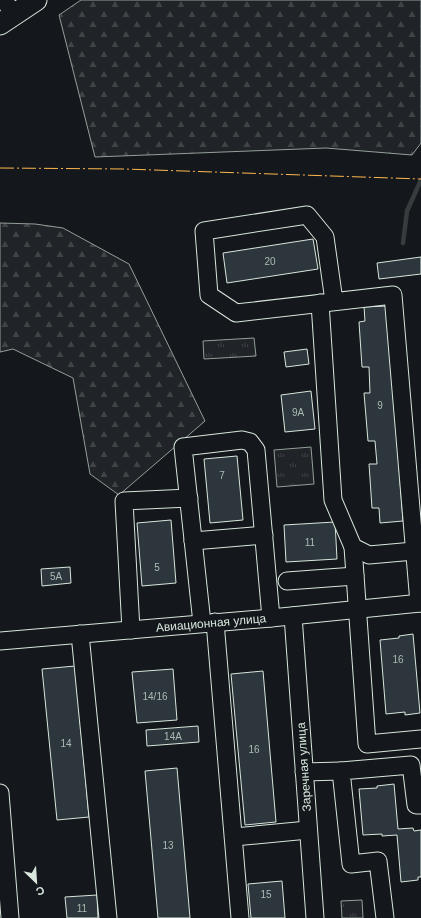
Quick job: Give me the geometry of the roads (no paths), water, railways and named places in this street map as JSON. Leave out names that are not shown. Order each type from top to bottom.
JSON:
[{"type":"main road","points":[[6,13],[36,0]]},
{"type":"street","points":[[368,768],[353,547],[333,500],[327,302],[325,237],[308,215],[204,231],[210,295],[236,313],[327,302],[393,295],[416,498],[414,551],[420,603]]},
{"type":"street","points":[[240,918],[234,837],[209,623],[193,541],[183,447],[242,440],[250,442],[256,450],[272,618]]},
{"type":"street","points":[[131,630],[124,501],[189,498]]},
{"type":"street","points":[[193,541],[264,535]]},
{"type":"street","points":[[353,547],[369,555],[414,551]]},
{"type":"street","points":[[287,581],[355,576]]},
{"type":"street","name":"Авиационная улица","points":[[0,641],[272,618],[420,603]]},
{"type":"street","name":"Заречная улица","points":[[293,616],[315,918]]},
{"type":"street","points":[[80,634],[108,918]]},
{"type":"street","points":[[367,744],[421,739]]},
{"type":"street","points":[[304,772],[341,771],[412,765],[416,805],[421,805]]},
{"type":"street","points":[[341,771],[351,864],[378,861],[385,918]]},
{"type":"street","points":[[0,793],[10,918]]},
{"type":"street","points":[[234,837],[308,830]]},
{"type":"waterway","points":[[403,243],[407,211],[421,180]]}]
